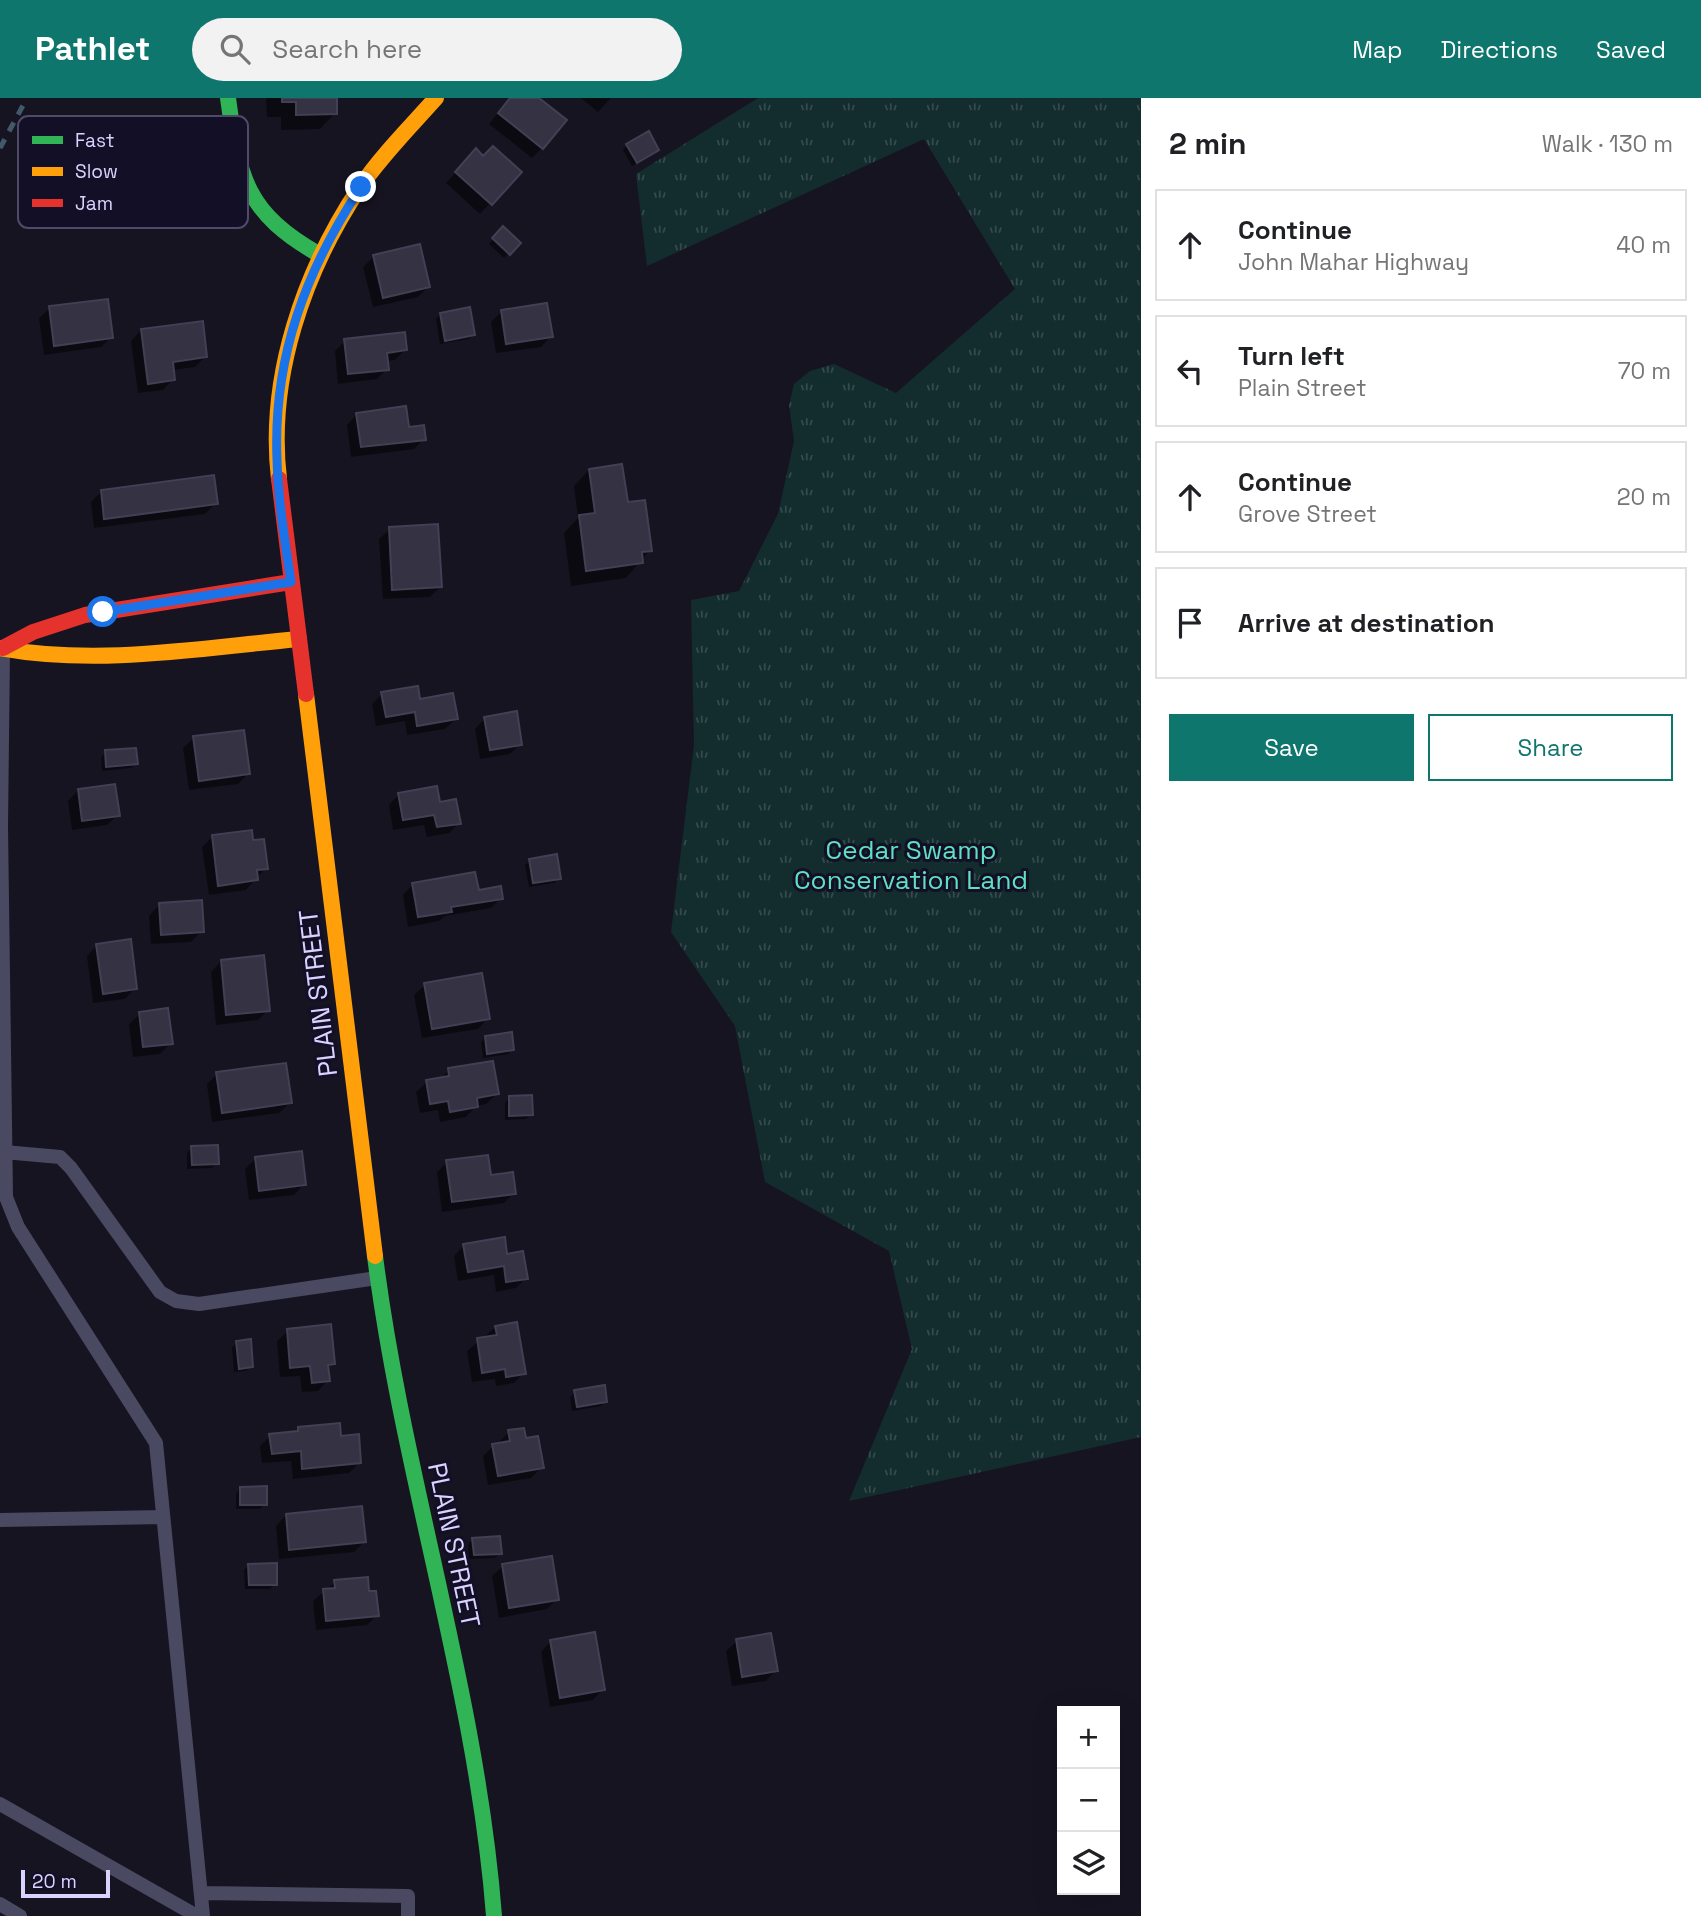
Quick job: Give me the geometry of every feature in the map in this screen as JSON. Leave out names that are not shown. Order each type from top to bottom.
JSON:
[{"type":"main road","points":[[228,98],[231,116]]},
{"type":"main road","name":"PLAIN STREET","points":[[436,98],[361,187],[320,255],[293,326],[286,353],[278,406],[277,460],[378,1278],[399,1396],[477,1774],[490,1862],[494,1916]]},
{"type":"main road","points":[[248,188],[253,200],[280,229],[320,255]]},
{"type":"main road","points":[[2,648],[33,632],[85,615],[291,582]]},
{"type":"main road","points":[[2,648],[39,655],[100,658],[299,639]]},
{"type":"lane","points":[[2,648],[0,827],[6,1197],[18,1227],[156,1443],[203,1916]]},
{"type":"lane","points":[[4,1152],[60,1157],[71,1168],[160,1292],[176,1301],[199,1304],[378,1278]]},
{"type":"lane","points":[[0,1520],[163,1517]]},
{"type":"lane","points":[[0,1804],[197,1916]]},
{"type":"lane","points":[[201,1893],[408,1896],[408,1916]]},
{"type":"lane","points":[[0,1904],[20,1916]]},
{"type":"green space","name":"Cedar Swamp Conservation Land","points":[[758,98],[1141,98],[1141,1437],[849,1501],[912,1349],[889,1251],[765,1182],[735,1026],[671,932],[694,745],[691,600],[739,591],[778,514],[794,441],[789,405],[794,384],[810,371],[834,364],[896,393],[1015,289],[924,139],[647,266],[636,174]]},
{"type":"building","points":[[282,98],[337,98],[337,114],[296,115],[296,102],[282,102]]},
{"type":"building","points":[[510,98],[539,98],[567,120],[543,149],[498,113]]},
{"type":"building","points":[[649,131],[659,150],[637,163],[626,144]]},
{"type":"building","points":[[493,146],[522,172],[492,205],[455,172],[476,148],[483,156]]},
{"type":"building","points":[[503,226],[521,243],[510,255],[492,238]]},
{"type":"building","points":[[420,244],[430,287],[383,298],[373,255]]},
{"type":"building","points":[[108,299],[113,338],[54,346],[49,306]]},
{"type":"building","points":[[547,303],[553,337],[506,344],[501,310]]},
{"type":"building","points":[[470,307],[475,335],[445,341],[440,313]]},
{"type":"building","points":[[203,321],[207,357],[173,362],[175,380],[148,384],[141,329]]},
{"type":"building","points":[[405,332],[407,350],[387,353],[389,370],[348,374],[344,339]]},
{"type":"building","points":[[406,406],[409,427],[424,425],[426,440],[361,447],[356,413]]},
{"type":"building","points":[[622,464],[628,502],[645,500],[652,551],[642,552],[643,563],[586,571],[579,515],[595,513],[589,469]]},
{"type":"building","points":[[214,475],[218,504],[104,519],[101,490]]},
{"type":"building","points":[[438,524],[442,587],[392,590],[389,527]]},
{"type":"building","points":[[418,686],[420,699],[453,693],[458,719],[417,726],[415,712],[386,717],[381,692]]},
{"type":"building","points":[[517,711],[522,745],[490,750],[484,717]]},
{"type":"building","points":[[244,730],[250,774],[199,781],[193,736]]},
{"type":"building","points":[[136,748],[138,764],[106,767],[105,750]]},
{"type":"building","points":[[115,784],[120,816],[82,821],[78,789]]},
{"type":"building","points":[[437,786],[440,802],[456,799],[461,824],[437,827],[434,815],[403,820],[398,793]]},
{"type":"building","points":[[252,830],[253,840],[264,839],[268,869],[257,870],[258,880],[218,886],[212,835]]},
{"type":"building","points":[[557,854],[561,879],[533,883],[529,859]]},
{"type":"building","points":[[475,872],[479,890],[501,886],[503,899],[451,907],[452,912],[418,917],[412,883]]},
{"type":"building","points":[[202,900],[204,932],[161,935],[159,903]]},
{"type":"building","points":[[131,939],[137,989],[103,994],[96,944]]},
{"type":"building","points":[[264,955],[270,1011],[226,1015],[221,960]]},
{"type":"building","points":[[482,973],[490,1019],[432,1029],[424,983]]},
{"type":"building","points":[[168,1008],[173,1044],[143,1047],[139,1012]]},
{"type":"building","points":[[512,1032],[514,1050],[487,1054],[485,1036]]},
{"type":"building","points":[[493,1061],[499,1094],[477,1098],[478,1107],[450,1112],[448,1101],[430,1104],[426,1080],[449,1076],[448,1068]]},
{"type":"building","points":[[286,1063],[292,1103],[222,1113],[216,1072]]},
{"type":"building","points":[[532,1095],[533,1115],[509,1116],[509,1096]]},
{"type":"building","points":[[218,1145],[219,1164],[192,1165],[191,1146]]},
{"type":"building","points":[[302,1151],[306,1185],[259,1191],[255,1157]]},
{"type":"building","points":[[488,1155],[491,1175],[513,1172],[516,1194],[452,1202],[446,1160]]},
{"type":"building","points":[[505,1237],[507,1254],[523,1251],[528,1279],[506,1282],[504,1266],[468,1272],[463,1244]]},
{"type":"building","points":[[517,1322],[526,1374],[506,1377],[505,1369],[482,1373],[477,1338],[497,1335],[495,1326]]},
{"type":"building","points":[[331,1324],[335,1364],[328,1365],[330,1381],[312,1383],[310,1366],[290,1368],[287,1329]]},
{"type":"building","points":[[251,1339],[253,1367],[239,1369],[236,1341]]},
{"type":"building","points":[[605,1385],[607,1402],[577,1407],[574,1390]]},
{"type":"building","points":[[340,1423],[341,1436],[359,1434],[361,1463],[302,1469],[301,1451],[272,1454],[269,1434],[298,1431],[298,1427]]},
{"type":"building","points":[[524,1428],[526,1438],[538,1436],[544,1468],[498,1476],[492,1444],[510,1441],[508,1430]]},
{"type":"building","points":[[267,1486],[267,1505],[240,1505],[240,1487]]},
{"type":"building","points":[[362,1506],[366,1542],[289,1550],[286,1514]]},
{"type":"building","points":[[500,1536],[502,1554],[474,1555],[472,1538]]},
{"type":"building","points":[[552,1556],[559,1600],[509,1608],[502,1564]]},
{"type":"building","points":[[277,1563],[277,1585],[249,1585],[248,1564]]},
{"type":"building","points":[[368,1577],[369,1591],[376,1591],[379,1616],[326,1621],[323,1589],[335,1588],[334,1580]]},
{"type":"building","points":[[595,1632],[605,1690],[560,1698],[550,1640]]},
{"type":"building","points":[[771,1633],[778,1671],[742,1677],[736,1639]]},
{"type":"railway","points":[[0,148],[27,98]]},
{"type":"traffic: fast","points":[[228,98],[231,116]]},
{"type":"traffic: fast","points":[[248,186],[261,208],[276,224],[295,240],[320,255]]},
{"type":"traffic: fast","points":[[375,1256],[403,1421],[472,1750],[494,1916]]},
{"type":"traffic: slow","points":[[279,479],[279,402],[294,326],[307,289],[340,219],[360,187],[387,152],[436,98]]},
{"type":"traffic: slow","points":[[0,648],[75,655],[150,654],[299,639]]},
{"type":"traffic: slow","points":[[306,694],[375,1256]]},
{"type":"traffic: jam","points":[[279,479],[306,694]]},
{"type":"traffic: jam","points":[[3,648],[33,632],[85,615],[291,582]]},
{"type":"route","points":[[103,612],[291,582],[277,460],[281,379],[301,300],[334,228],[361,187]]}]
